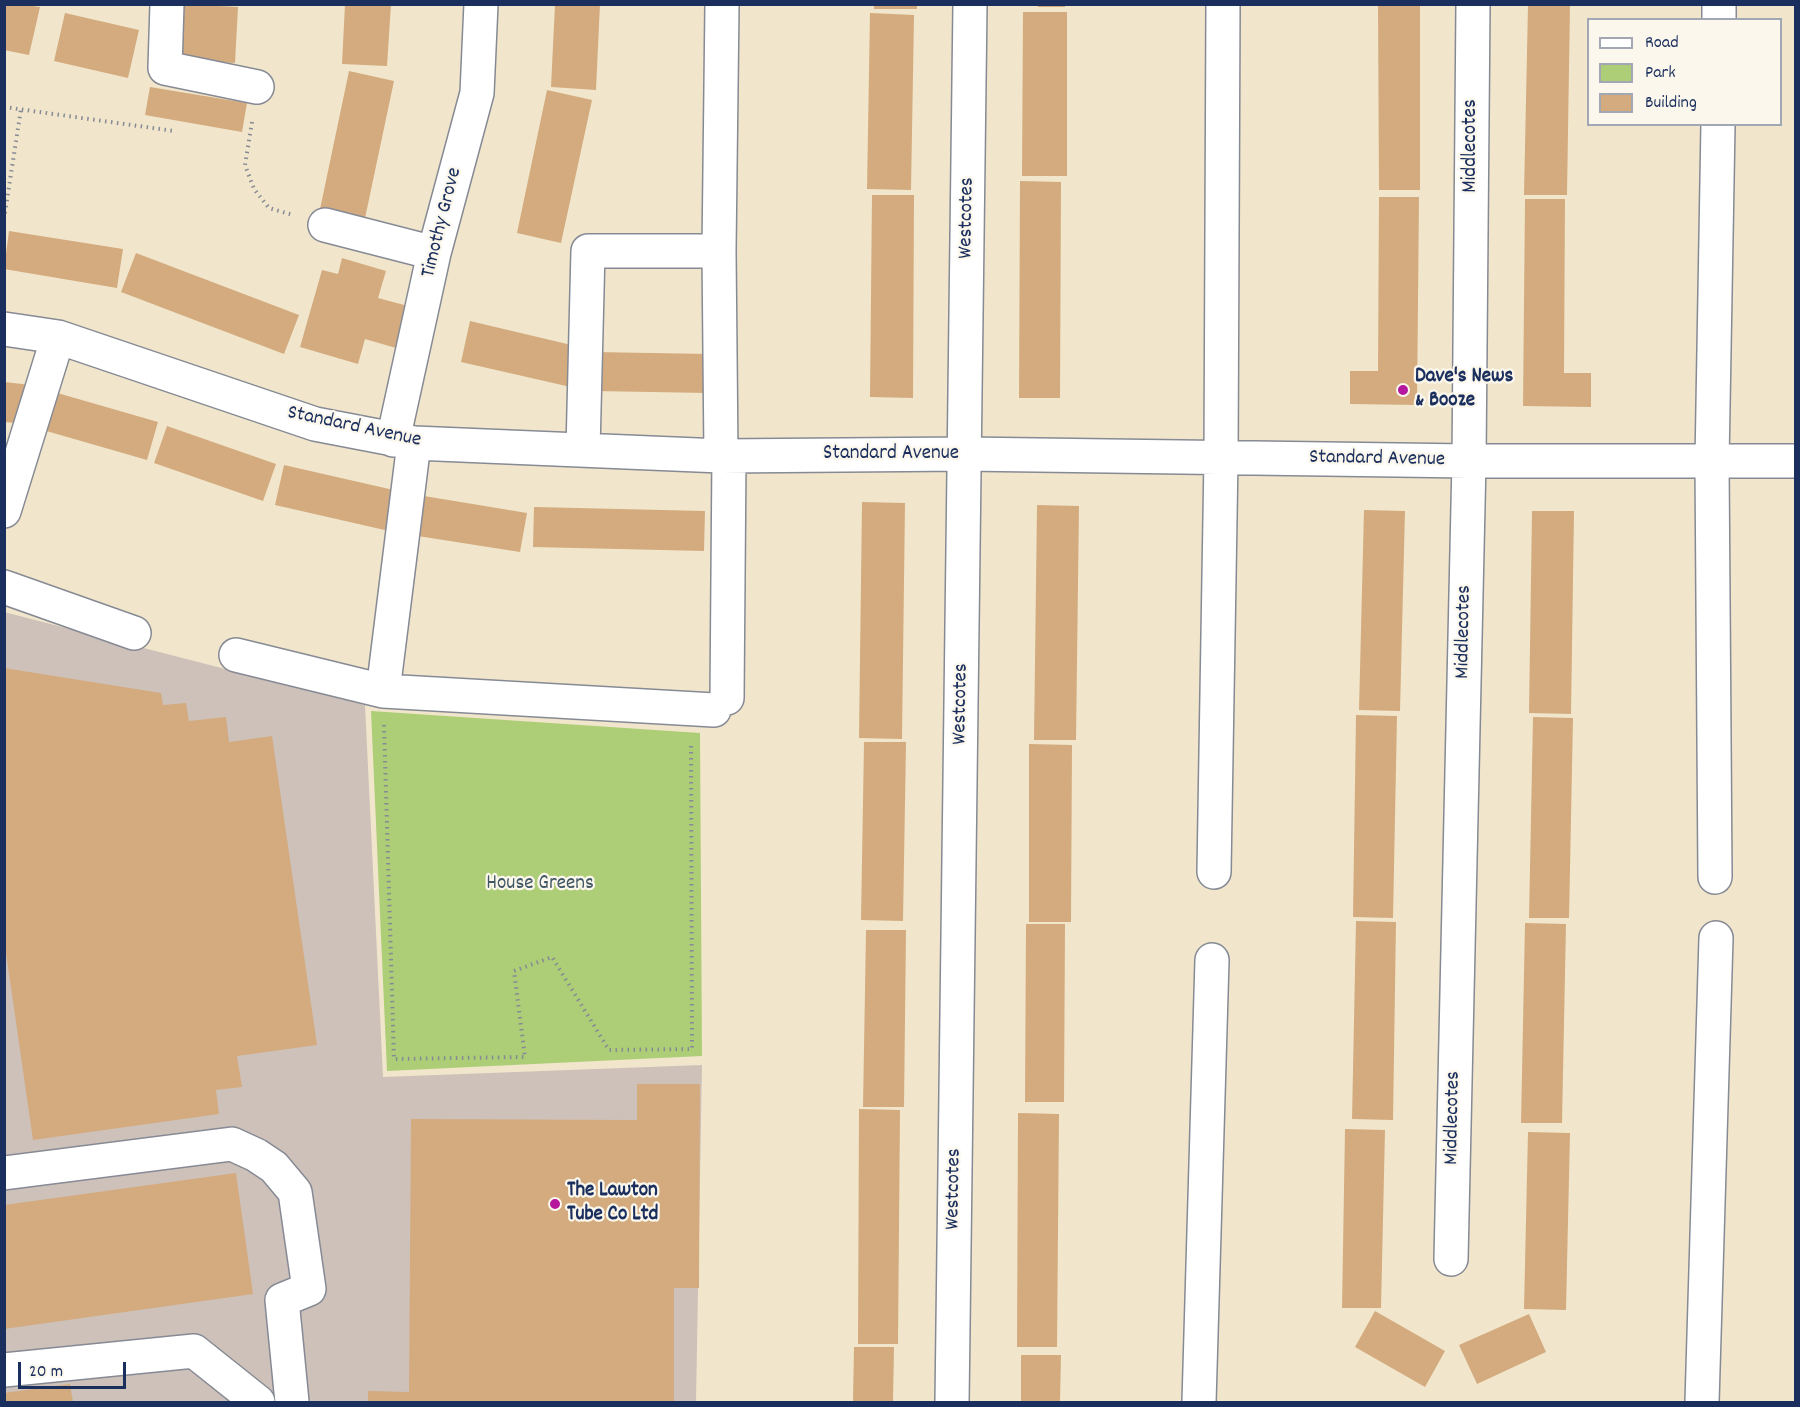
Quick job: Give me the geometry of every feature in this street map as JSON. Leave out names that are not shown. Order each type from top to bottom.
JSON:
[{"type":"street","points":[[167,4],[165,68],[257,87]]},
{"type":"street","name":"Timothy Grove","points":[[383,692],[403,442],[434,254],[477,93],[481,4]]},
{"type":"street","points":[[236,656],[383,692],[721,704],[725,456],[719,251],[722,4]]},
{"type":"street","name":"Westcotes","points":[[952,1402],[970,4]]},
{"type":"street","points":[[1214,872],[1221,458],[1223,4]]},
{"type":"street","name":"Middlecotes","points":[[1451,1259],[1469,461],[1473,4]]},
{"type":"street","points":[[1714,877],[1712,462],[1718,126]]},
{"type":"street","points":[[326,225],[434,254]]},
{"type":"street","points":[[583,449],[588,251],[719,251]]},
{"type":"street","name":"Standard Avenue","points":[[4,329],[58,338],[315,424],[403,442],[725,456],[965,454],[1469,461],[1796,462]]},
{"type":"street","points":[[4,511],[58,338]]},
{"type":"street","points":[[4,587],[134,633]]},
{"type":"street","points":[[1702,1402],[1716,938]]},
{"type":"street","points":[[1198,1402],[1212,960]]},
{"type":"street","points":[[4,1173],[232,1144],[256,1155],[274,1167],[295,1192],[309,1289],[282,1300],[292,1402]]},
{"type":"street","points":[[4,1370],[194,1352],[258,1402]]},
{"type":"path","points":[[257,87],[245,165],[254,189],[269,208],[326,225]]},
{"type":"path","points":[[4,107],[174,131]]},
{"type":"path","points":[[4,219],[21,110]]},
{"type":"path","points":[[383,692],[394,1059],[525,1057],[514,971],[552,957],[609,1050],[692,1049],[691,740]]},
{"type":"shaded area","points":[[4,612],[365,705],[383,1077],[702,1065],[696,1402],[5,1402]]},
{"type":"green space","name":"House Greens","points":[[371,711],[700,733],[702,1056],[387,1071]]},
{"type":"building","points":[[181,4],[238,7],[235,63],[178,60]]},
{"type":"building","points":[[345,4],[391,4],[387,66],[342,64]]},
{"type":"building","points":[[555,4],[600,4],[596,90],[551,87]]},
{"type":"building","points":[[1378,4],[1420,4],[1420,190],[1379,190]]},
{"type":"building","points":[[4,5],[40,7],[29,55],[4,50]]},
{"type":"building","points":[[874,5],[917,5],[917,9],[874,9]]},
{"type":"building","points":[[1038,5],[1065,5],[1065,7],[1038,7]]},
{"type":"building","points":[[1528,5],[1570,5],[1567,195],[1524,195]]},
{"type":"building","points":[[1023,12],[1067,12],[1067,176],[1022,176]]},
{"type":"building","points":[[65,13],[139,30],[128,78],[54,61]]},
{"type":"building","points":[[870,13],[914,15],[911,190],[867,189]]},
{"type":"building","points":[[349,71],[394,81],[364,223],[319,214]]},
{"type":"building","points":[[150,87],[247,103],[242,132],[145,115]]},
{"type":"building","points":[[547,90],[592,100],[561,243],[517,233]]},
{"type":"building","points":[[1020,181],[1061,182],[1060,398],[1019,398]]},
{"type":"building","points":[[872,195],[914,195],[913,398],[870,397]]},
{"type":"building","points":[[1379,197],[1419,197],[1417,405],[1350,404],[1350,371],[1378,371]]},
{"type":"building","points":[[1525,199],[1565,199],[1564,373],[1591,373],[1591,407],[1523,406]]},
{"type":"building","points":[[9,231],[123,249],[117,288],[4,269]]},
{"type":"building","points":[[136,253],[299,315],[284,354],[121,292]]},
{"type":"building","points":[[342,258],[386,271],[378,298],[408,306],[396,348],[365,339],[358,364],[300,347],[322,270],[338,274]]},
{"type":"building","points":[[470,321],[584,348],[575,388],[461,362]]},
{"type":"building","points":[[594,352],[709,354],[708,393],[593,391]]},
{"type":"building","points":[[4,382],[31,385],[27,424],[4,422]]},
{"type":"building","points":[[47,390],[158,422],[147,460],[36,428]]},
{"type":"building","points":[[167,426],[276,464],[263,501],[154,463]]},
{"type":"building","points":[[284,465],[398,491],[389,531],[275,505]]},
{"type":"building","points":[[412,494],[527,513],[520,552],[405,534]]},
{"type":"building","points":[[862,502],[905,503],[902,739],[859,738]]},
{"type":"building","points":[[1037,505],[1079,506],[1076,740],[1034,740]]},
{"type":"building","points":[[534,507],[705,511],[704,551],[533,547]]},
{"type":"building","points":[[1364,510],[1405,511],[1400,711],[1359,710]]},
{"type":"building","points":[[1532,511],[1574,511],[1571,714],[1529,713]]},
{"type":"building","points":[[4,668],[161,693],[163,705],[186,703],[189,721],[226,717],[229,742],[272,736],[317,1045],[237,1056],[242,1087],[216,1090],[219,1114],[33,1140],[4,939]]},
{"type":"building","points":[[1356,715],[1397,716],[1393,918],[1353,917]]},
{"type":"building","points":[[1533,717],[1573,718],[1569,918],[1529,918]]},
{"type":"building","points":[[864,742],[906,742],[903,921],[861,920]]},
{"type":"building","points":[[1029,744],[1072,745],[1071,922],[1029,922]]},
{"type":"building","points":[[1356,921],[1396,922],[1393,1120],[1352,1119]]},
{"type":"building","points":[[1525,923],[1566,924],[1562,1123],[1521,1123]]},
{"type":"building","points":[[1026,924],[1065,924],[1064,1102],[1025,1102]]},
{"type":"building","points":[[866,930],[906,930],[904,1107],[863,1107]]},
{"type":"building","name":"The Lawton Tube Co Ltd","points":[[637,1084],[700,1084],[699,1288],[674,1288],[674,1402],[368,1402],[368,1391],[409,1392],[411,1119],[637,1120]]},
{"type":"building","points":[[859,1109],[900,1110],[898,1344],[858,1344]]},
{"type":"building","points":[[1018,1113],[1059,1114],[1057,1347],[1017,1347]]},
{"type":"building","points":[[1345,1129],[1385,1130],[1381,1308],[1342,1308]]},
{"type":"building","points":[[1528,1132],[1570,1133],[1566,1310],[1524,1309]]},
{"type":"building","points":[[236,1173],[253,1294],[4,1329],[4,1205]]},
{"type":"building","points":[[1375,1311],[1445,1351],[1425,1387],[1355,1347]]},
{"type":"building","points":[[1529,1314],[1546,1352],[1477,1384],[1459,1345]]},
{"type":"building","points":[[854,1347],[894,1347],[893,1402],[853,1402]]},
{"type":"building","points":[[1021,1355],[1061,1355],[1060,1402],[1021,1402]]},
{"type":"building","points":[[70,1384],[73,1402],[4,1402],[4,1393]]},
{"type":"place","name":"Dave's News & Booze","points":[[1403,390]]},
{"type":"place","name":"The Lawton Tube Co Ltd","points":[[555,1204]]}]
